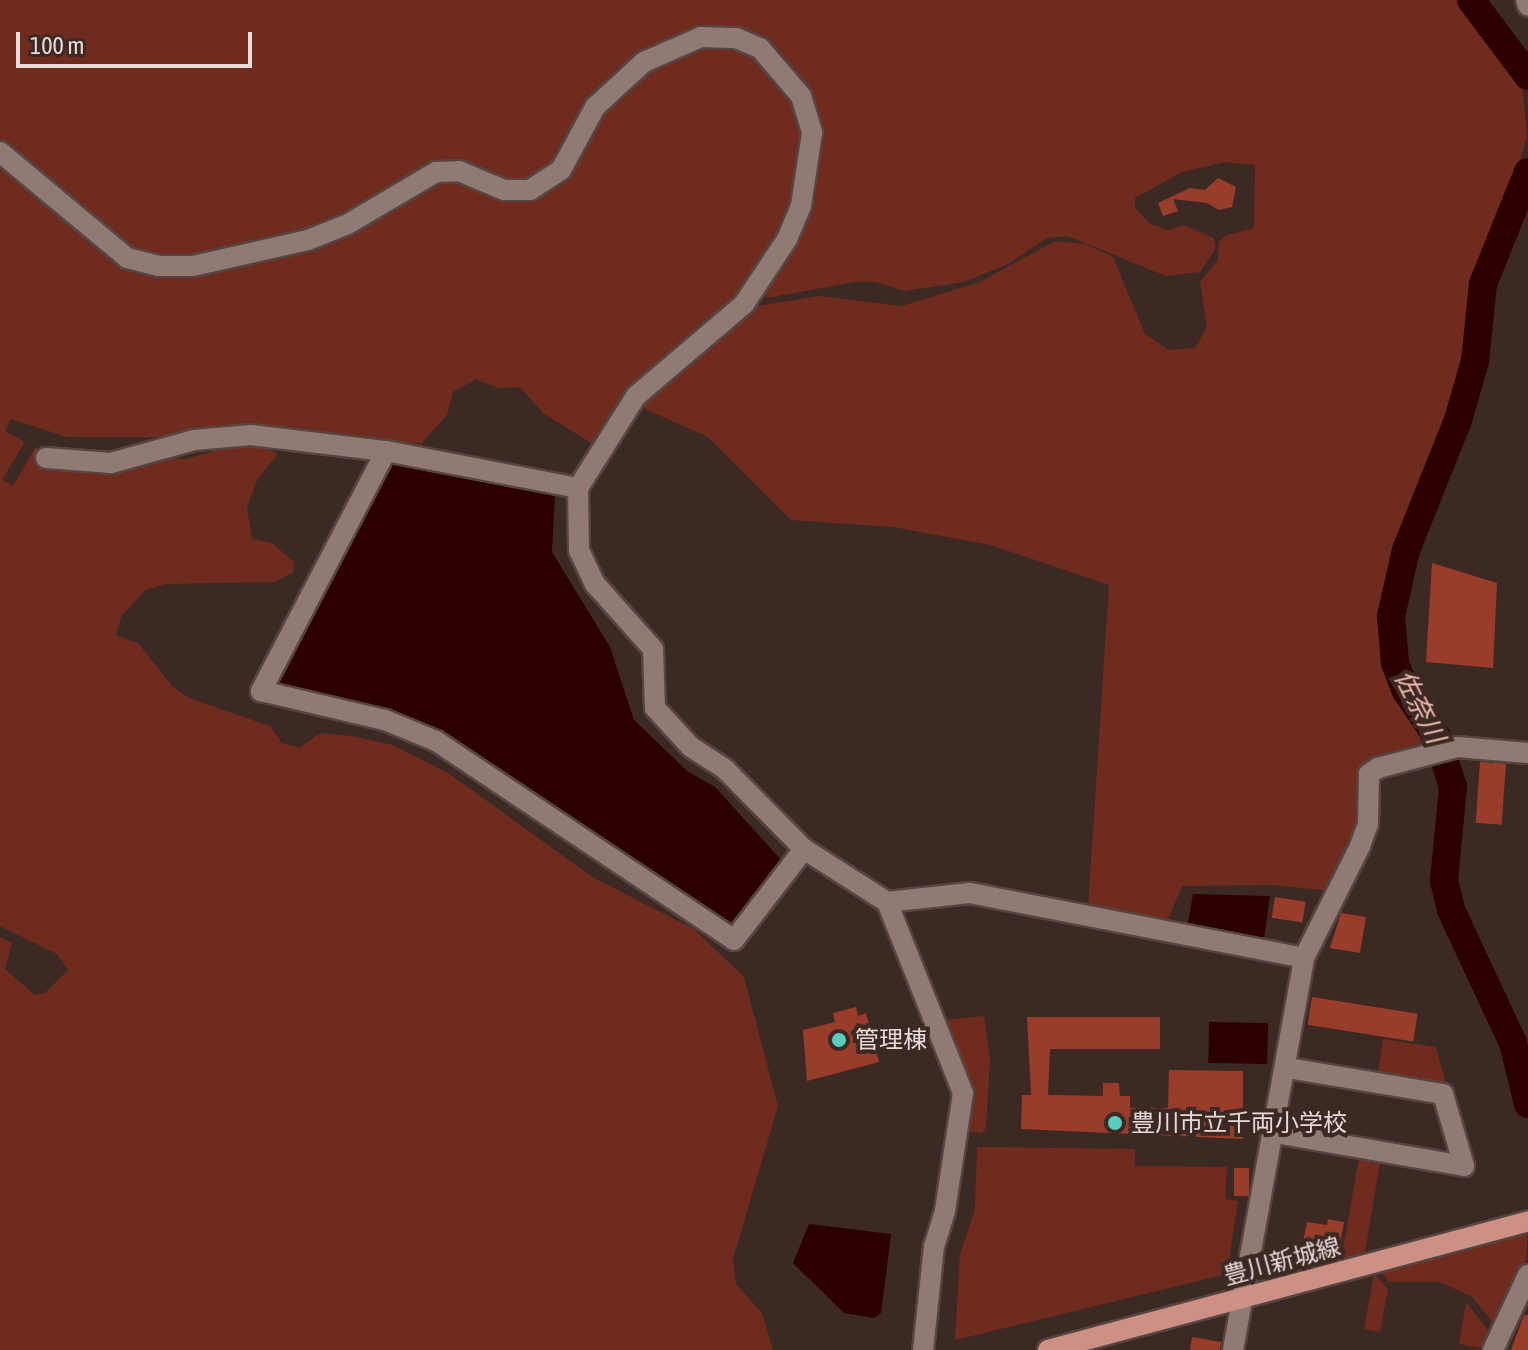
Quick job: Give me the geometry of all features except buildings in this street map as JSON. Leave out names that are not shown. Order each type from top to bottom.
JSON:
[{"type":"main road","name":"豊川新城線","points":[[1048,1350],[1528,1221]]},
{"type":"street","points":[[1526,0],[1528,6]]},
{"type":"street","points":[[0,152],[127,258],[158,266],[193,266],[308,240],[348,224],[436,172],[459,171],[504,190],[530,190],[561,170],[595,107],[644,62],[701,37],[750,42],[786,74],[808,111],[812,149],[801,206],[787,239],[744,304],[636,396],[578,488],[579,550],[595,584],[653,649],[658,714],[691,747],[725,769],[804,849],[887,902],[963,1093],[945,1211],[934,1246],[923,1350]]},
{"type":"street","points":[[46,458],[111,463],[228,435],[386,451],[578,488]]},
{"type":"street","points":[[386,451],[261,691],[385,720],[436,741],[734,940],[804,849]]},
{"type":"street","points":[[1233,1350],[1287,1068],[1304,958],[1368,824],[1369,774],[1458,747],[1528,753]]},
{"type":"street","points":[[887,902],[970,893],[1304,958]]},
{"type":"street","points":[[1275,1133],[1464,1166],[1443,1094],[1287,1068]]},
{"type":"street","points":[[1493,1350],[1528,1275]]},
{"type":"shaded area","points":[[0,0],[1467,0],[1522,84],[1527,136],[1386,621],[1387,655],[1402,691],[1430,734],[1425,747],[1370,761],[1360,773],[1362,819],[1331,891],[1274,885],[1182,886],[1166,924],[1088,908],[1109,585],[991,545],[893,527],[791,520],[708,437],[645,409],[640,401],[757,306],[819,296],[902,306],[980,282],[1055,241],[1085,244],[1113,257],[1145,334],[1169,350],[1195,348],[1207,327],[1200,282],[1218,260],[1219,242],[1224,236],[1254,228],[1255,165],[1225,162],[1182,172],[1135,198],[1135,208],[1150,224],[1168,230],[1184,225],[1214,238],[1216,248],[1200,272],[1166,276],[1067,236],[1047,238],[1008,264],[964,282],[904,291],[876,282],[854,282],[767,298],[764,286],[818,131],[733,32],[641,58],[554,169],[522,187],[462,165],[343,220],[192,260],[128,252],[0,145]]},
{"type":"shaded area","points":[[686,46],[748,47],[796,97],[807,146],[783,236],[743,295],[596,446],[543,413],[520,387],[498,388],[476,379],[453,392],[447,415],[421,444],[371,438],[67,437],[11,419],[5,431],[25,442],[2,480],[13,486],[35,448],[59,455],[186,459],[250,441],[278,454],[258,478],[247,507],[252,539],[272,543],[294,562],[293,572],[276,582],[166,584],[145,590],[121,617],[116,635],[138,643],[173,687],[189,698],[270,726],[282,743],[299,748],[320,733],[351,736],[393,745],[448,773],[594,878],[694,929],[744,977],[778,1106],[733,1259],[736,1284],[762,1313],[773,1350],[0,1350],[0,937],[12,943],[5,969],[35,995],[45,993],[68,970],[57,954],[0,926],[0,159],[124,262],[244,261],[445,176],[537,193],[612,94]]},
{"type":"shaded area","points":[[388,462],[555,496],[552,552],[610,647],[634,720],[687,771],[715,787],[783,862],[728,932],[451,743],[267,688]]},
{"type":"shaded area","points":[[1193,894],[1270,896],[1264,938],[1188,923]]},
{"type":"shaded area","points":[[984,1016],[990,1058],[986,1128],[982,1133],[967,1132],[971,1093],[946,1020]]},
{"type":"shaded area","points":[[1209,1022],[1268,1023],[1267,1064],[1208,1063]]},
{"type":"shaded area","points":[[1383,1039],[1436,1047],[1448,1091],[1377,1079]]},
{"type":"shaded area","points":[[977,1147],[1135,1149],[1135,1166],[1227,1167],[1225,1199],[1238,1201],[1227,1274],[955,1340],[960,1254],[975,1209]]},
{"type":"shaded area","points":[[1360,1153],[1381,1157],[1365,1252],[1341,1260]]},
{"type":"shaded area","points":[[809,1224],[891,1234],[881,1313],[874,1318],[844,1313],[793,1263]]},
{"type":"shaded area","points":[[1528,1230],[1525,1271],[1495,1334],[1491,1320],[1471,1296],[1439,1282],[1389,1282],[1380,1271]]},
{"type":"shaded area","points":[[1374,1274],[1388,1289],[1380,1332],[1364,1329]]},
{"type":"shaded area","points":[[1466,1302],[1491,1334],[1488,1349],[1459,1344]]},
{"type":"waterway","name":"佐奈川","points":[[1471,0],[1528,76]]},
{"type":"waterway","name":"佐奈川","points":[[1528,172],[1483,284],[1475,361],[1458,420],[1406,550],[1391,616],[1395,663],[1406,691],[1437,737],[1453,787],[1444,881],[1451,910],[1513,1043],[1528,1104]]},
{"type":"place","name":"管理棟","points":[[839,1040]]},
{"type":"place","name":"豊川市立千両小学校","points":[[1115,1123]]}]
